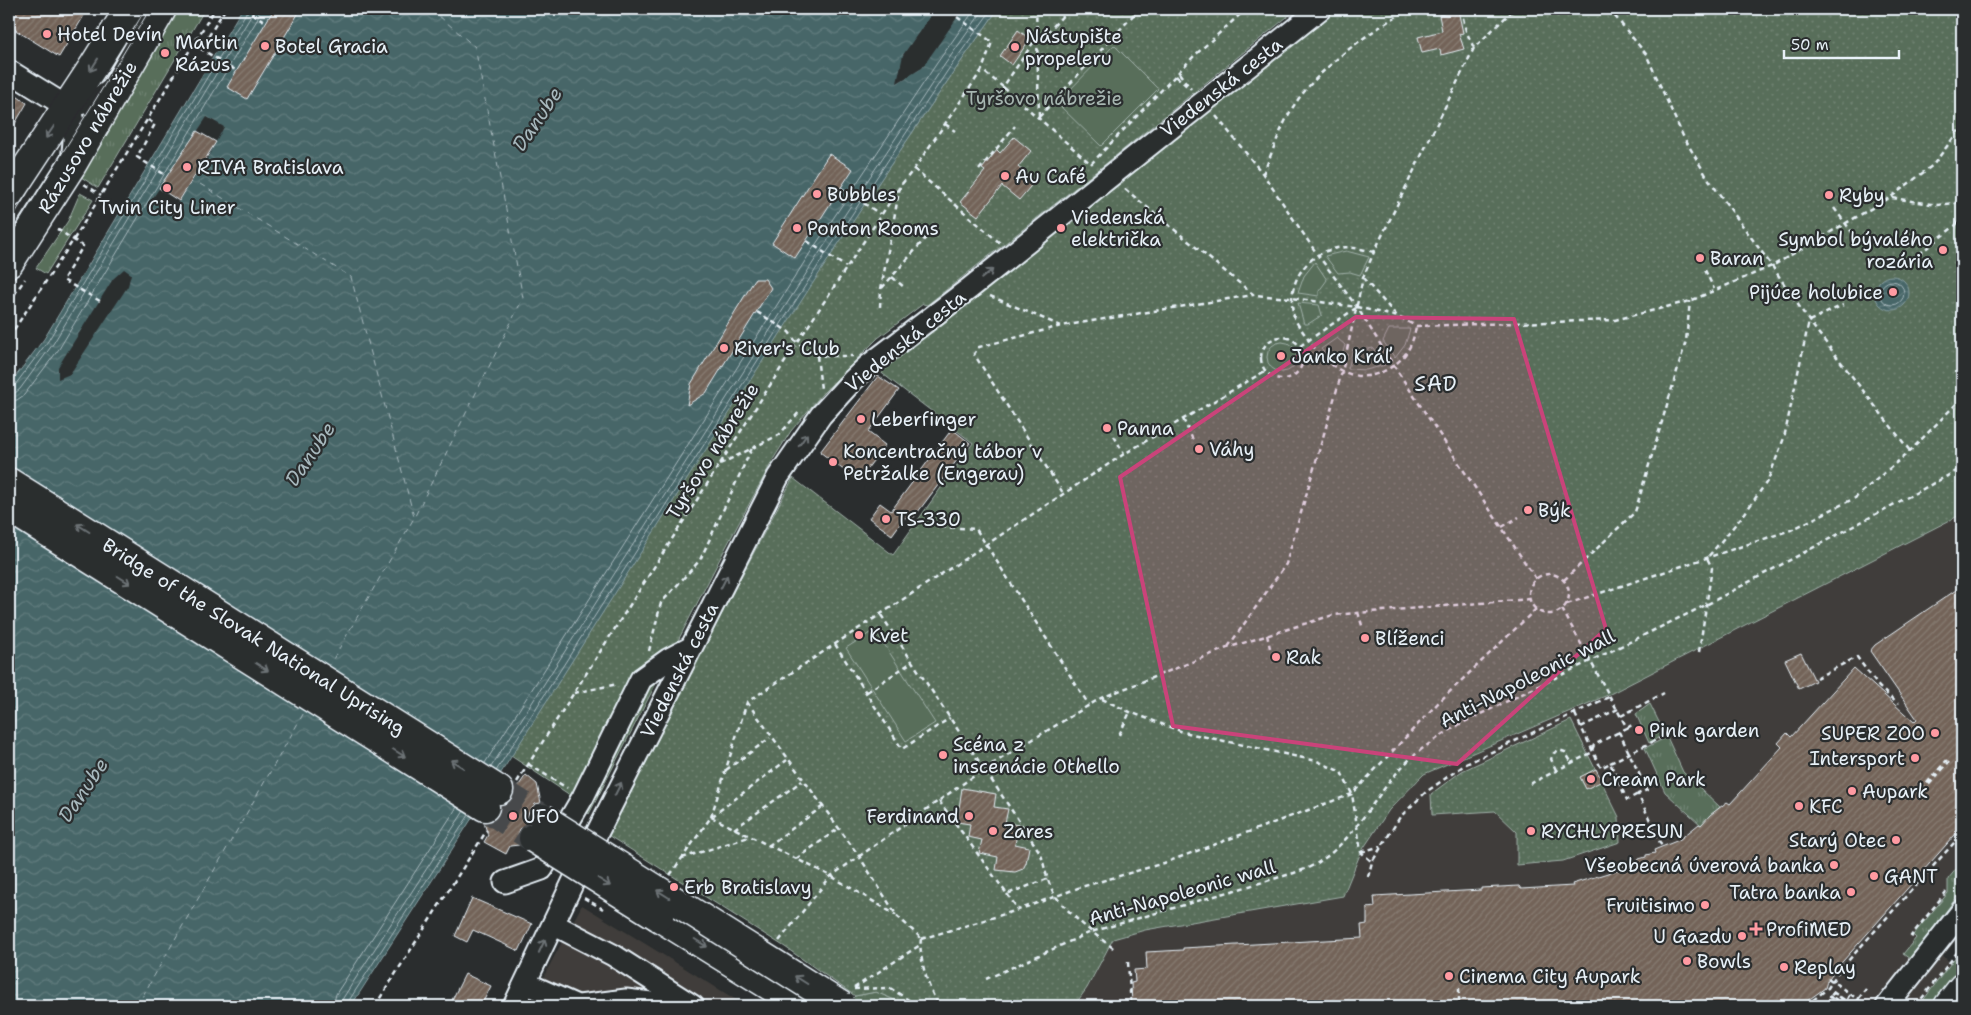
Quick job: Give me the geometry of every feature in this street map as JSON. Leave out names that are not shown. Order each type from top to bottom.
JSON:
[{"type":"main road","name":"Rázusovo nábrežie","points":[[9,194],[129,9]]},
{"type":"main road","name":"Rázusovo nábrežie","points":[[9,263],[72,165],[162,9]]},
{"type":"main road","name":"Bridge of the Slovak National Uprising","points":[[9,482],[490,809]]},
{"type":"main road","name":"Bridge of the Slovak National Uprising","points":[[9,508],[490,809]]},
{"type":"main road","points":[[548,826],[802,1006]]},
{"type":"main road","points":[[548,826],[842,1006]]},
{"type":"main road","points":[[1948,1006],[1962,988]]},
{"type":"street","name":"Viedenská cesta","points":[[595,837],[778,477],[821,415],[852,381],[869,366],[970,288],[1320,9]]},
{"type":"street","points":[[9,71],[67,106],[74,122],[75,132],[72,165]]},
{"type":"street","points":[[67,106],[85,104],[96,99],[106,94],[121,79]]},
{"type":"street","points":[[548,826],[583,797],[641,679],[669,659],[690,648]]},
{"type":"street","points":[[505,882],[542,869],[546,862]]},
{"type":"street","points":[[514,1006],[574,880]]},
{"type":"street","points":[[1888,1006],[1962,911]]},
{"type":"street","points":[[552,924],[612,955],[693,1006]]},
{"type":"street","points":[[525,983],[578,1006],[626,1000],[676,1006]]},
{"type":"path","points":[[9,337],[74,239],[215,9]]},
{"type":"path","points":[[225,9],[201,49],[236,71]]},
{"type":"path","points":[[244,9],[266,22]]},
{"type":"path","points":[[1036,9],[1039,117]]},
{"type":"path","points":[[1003,87],[1037,37],[1046,34],[1069,9]]},
{"type":"path","points":[[1039,117],[1139,9]]},
{"type":"path","points":[[982,70],[1092,164],[1194,56],[1246,9]]},
{"type":"path","points":[[1263,174],[1293,107],[1323,72],[1377,28],[1409,9]]},
{"type":"path","points":[[1461,9],[1466,31],[1474,48]]},
{"type":"path","points":[[1227,648],[1286,564],[1342,372],[1363,278],[1374,252],[1474,48],[1514,9]]},
{"type":"path","points":[[1609,9],[1646,54],[1683,136],[1707,177],[1810,321],[1910,451]]},
{"type":"path","name":"Tyršovo nábrežie","points":[[523,772],[880,214],[914,169],[982,70],[992,42],[957,18]]},
{"type":"path","points":[[1176,76],[1194,92],[1179,73]]},
{"type":"path","points":[[1216,115],[1263,174],[1317,254],[1357,307],[1394,366],[1536,579]]},
{"type":"path","points":[[147,119],[155,124],[137,157],[167,176]]},
{"type":"path","points":[[945,124],[955,130]]},
{"type":"path","points":[[978,170],[1014,126]]},
{"type":"path","points":[[1063,493],[974,354],[978,347],[1061,326],[1254,295],[1357,307],[1398,317],[1416,326],[1615,320],[1690,301],[1772,266],[1891,197],[1933,165],[1962,126]]},
{"type":"path","points":[[914,169],[1001,244]]},
{"type":"path","points":[[880,307],[881,289],[901,184]]},
{"type":"path","points":[[841,188],[880,214]]},
{"type":"path","points":[[1124,188],[1254,295]]},
{"type":"path","points":[[1891,197],[1938,205],[1962,202]]},
{"type":"path","points":[[952,209],[955,204]]},
{"type":"path","points":[[1834,208],[1860,244]]},
{"type":"path","points":[[1919,254],[1956,225],[1962,214]]},
{"type":"path","points":[[57,229],[82,246],[63,280],[100,301]]},
{"type":"path","points":[[881,289],[930,233]]},
{"type":"path","points":[[807,241],[846,267]]},
{"type":"path","points":[[1374,252],[1353,248],[1334,248],[1317,254],[1304,266],[1294,282],[1291,298],[1294,319],[1323,359],[1342,372],[1362,377],[1379,374],[1394,366],[1405,355],[1414,341],[1416,326]]},
{"type":"path","points":[[1705,270],[1715,290]]},
{"type":"path","points":[[892,277],[904,287]]},
{"type":"path","points":[[1363,278],[1398,317]]},
{"type":"path","points":[[970,288],[1061,326]]},
{"type":"path","points":[[1564,580],[1635,512],[1686,341],[1690,301]]},
{"type":"path","points":[[1707,558],[1745,513],[1768,480],[1784,438],[1810,321],[1842,304]]},
{"type":"path","points":[[1300,346],[1357,307]]},
{"type":"path","points":[[757,312],[788,332],[797,343],[817,356],[860,356]]},
{"type":"path","points":[[1283,336],[1290,338],[1300,346],[1303,360],[1297,373],[1291,377],[1277,379],[1265,371],[1261,358],[1265,345],[1270,340],[1283,336]]},
{"type":"path","points":[[817,356],[822,394]]},
{"type":"path","points":[[711,817],[747,702],[1124,454],[1265,371]]},
{"type":"path","points":[[1567,604],[1569,591],[1564,580],[1559,576],[1547,574],[1536,579],[1530,588],[1530,599],[1536,609],[1546,614],[1551,614],[1562,609],[1567,604],[1791,530],[1855,498],[1910,451],[1962,398]]},
{"type":"path","points":[[720,465],[779,435],[801,410]]},
{"type":"path","points":[[1183,419],[1193,440]]},
{"type":"path","points":[[1114,436],[1124,454]]},
{"type":"path","points":[[574,693],[641,679],[661,603],[700,560],[752,448]]},
{"type":"path","name":"Anti-Napoleonic wall","points":[[986,979],[1091,932],[1294,873],[1317,864],[1337,849],[1357,827],[1404,765],[1427,745],[1460,724],[1706,605],[1962,468]]},
{"type":"path","points":[[1502,527],[1519,517]]},
{"type":"path","points":[[941,527],[976,529],[1089,705]]},
{"type":"path","points":[[1700,652],[1712,568],[1707,558]]},
{"type":"path","points":[[775,946],[831,876],[984,769],[1101,698],[1266,634],[1333,615],[1530,599]]},
{"type":"path","points":[[921,938],[1018,910],[1081,887],[1164,863],[1352,794],[1439,702],[1536,609]]},
{"type":"path","points":[[1562,609],[1627,728]]},
{"type":"path","points":[[1358,612],[1363,629]]},
{"type":"path","points":[[881,615],[1041,854],[1048,879],[1057,897],[1091,932],[1116,950]]},
{"type":"path","points":[[1266,634],[1270,648]]},
{"type":"path","points":[[836,644],[902,750],[950,718]]},
{"type":"path","points":[[1816,678],[1857,658],[1879,687],[1898,704]]},
{"type":"path","points":[[867,692],[912,662]]},
{"type":"path","points":[[1621,716],[1664,693]]},
{"type":"path","points":[[1368,877],[1372,862],[1400,817],[1426,792],[1466,764],[1611,696]]},
{"type":"path","points":[[1101,698],[1130,712],[1183,732],[1317,761],[1341,772],[1352,794],[1361,852],[1372,862]]},
{"type":"path","points":[[747,702],[770,737],[858,856],[897,916]]},
{"type":"path","points":[[1581,726],[1618,709]]},
{"type":"path","points":[[1119,735],[1130,712]]},
{"type":"path","points":[[1575,714],[1601,768],[1674,731]]},
{"type":"path","points":[[1530,784],[1591,753],[1594,745],[1632,725]]},
{"type":"path","points":[[1610,763],[1627,800],[1648,790],[1619,732]]},
{"type":"path","points":[[725,771],[770,737]]},
{"type":"path","points":[[1557,770],[1551,759],[1559,750],[1565,752],[1572,763]]},
{"type":"path","points":[[668,878],[711,817],[787,760]]},
{"type":"path","points":[[1922,791],[1948,761]]},
{"type":"path","points":[[528,764],[583,797]]},
{"type":"path","points":[[734,829],[803,781]]},
{"type":"path","points":[[1638,794],[1662,847]]},
{"type":"path","points":[[939,801],[1018,910]]},
{"type":"path","points":[[768,846],[822,807]]},
{"type":"path","points":[[375,1006],[490,809]]},
{"type":"path","points":[[711,817],[831,876],[897,916],[921,938]]},
{"type":"path","points":[[796,859],[838,828]]},
{"type":"path","points":[[1806,1006],[1828,988],[1838,972],[1962,834]]},
{"type":"path","points":[[682,858],[749,837]]},
{"type":"path","points":[[1361,852],[1382,846]]},
{"type":"path","points":[[1008,894],[1048,879]]},
{"type":"path","points":[[1913,937],[1911,936],[1946,892]]},
{"type":"path","points":[[921,938],[920,945],[926,975],[934,1000],[940,1006]]},
{"type":"path","points":[[918,1006],[890,988],[853,989],[920,945]]},
{"type":"path","points":[[1916,1006],[1962,946]]},
{"type":"path","points":[[1128,962],[1131,1006]]},
{"type":"path","points":[[1828,978],[1866,1006]]},
{"type":"path","points":[[1459,988],[1459,1003]]},
{"type":"path","points":[[1853,1006],[1866,989]]},
{"type":"path","points":[[1845,1006],[1844,1005],[1837,1001],[1831,996],[1833,993],[1846,1002],[1842,1006],[1830,997],[1834,992],[1846,1000],[1850,994]]},
{"type":"highlighted area","points":[[1356,317],[1514,319],[1606,629],[1457,764],[1173,726],[1120,477]]},
{"type":"shaded area","points":[[1962,514],[1962,932],[1943,956],[1951,963],[1919,1006],[1074,1006],[1087,988],[1113,939],[1145,930],[1343,896],[1361,852],[1389,810],[1424,774],[1610,694]]},
{"type":"shaded area","points":[[582,905],[746,1006],[533,1006],[546,972]]},
{"type":"green space","points":[[170,9],[205,9],[98,188],[81,177],[135,68]]},
{"type":"green space","name":"Tyršovo nábrežie","points":[[998,9],[1297,9],[927,305],[923,304],[878,338],[822,394],[791,431],[774,458],[726,547],[589,814],[567,793],[511,756],[811,286],[934,100]]},
{"type":"green space","points":[[1335,9],[1962,9],[1962,514],[1610,694],[1424,774],[1389,810],[1361,852],[1343,896],[1145,930],[1113,939],[1087,988],[1074,1006],[909,1006],[876,992],[855,996],[785,947],[606,834],[793,478],[893,555],[973,443],[879,371]]},
{"type":"green space","points":[[1114,45],[1158,89],[1101,146],[1057,103]]},
{"type":"green space","points":[[80,193],[93,200],[46,274],[36,268],[68,221]]},
{"type":"green space","points":[[1346,251],[1369,257],[1360,275],[1350,272],[1338,273],[1325,256]]},
{"type":"green space","points":[[1315,262],[1327,280],[1319,291],[1319,296],[1298,293],[1304,276]]},
{"type":"green space","points":[[1298,303],[1319,305],[1322,315],[1308,324],[1304,324]]},
{"type":"green space","points":[[1389,329],[1410,329],[1405,345],[1395,358],[1383,341]]},
{"type":"green space","points":[[1337,338],[1345,345],[1339,365],[1321,349]]},
{"type":"green space","points":[[1282,342],[1288,343],[1296,351],[1296,363],[1288,371],[1282,372],[1276,371],[1268,363],[1267,357],[1268,351],[1276,343]]},
{"type":"green space","points":[[1373,348],[1385,365],[1366,370],[1348,369],[1353,349]]},
{"type":"green space","points":[[875,630],[935,723],[906,741],[846,648]]},
{"type":"green space","points":[[1650,704],[1665,734],[1649,743],[1636,714]]},
{"type":"green space","points":[[1571,720],[1619,817],[1620,842],[1563,861],[1517,865],[1517,832],[1495,811],[1432,815],[1431,794],[1462,771]]},
{"type":"green space","points":[[1667,737],[1683,772],[1720,807],[1701,825],[1665,792],[1645,748]]},
{"type":"green space","points":[[1962,862],[1962,890],[1910,959],[1903,954],[1916,938],[1913,935],[1948,893],[1948,879]]},
{"type":"green space","points":[[1962,948],[1962,965],[1931,1006],[1919,1006]]},
{"type":"green space","points":[[876,992],[909,1006],[863,1006],[852,999],[855,996]]},
{"type":"water","name":"Danube","points":[[242,9],[998,9],[921,120],[808,290],[351,1006],[9,1006],[9,385],[44,339]]},
{"type":"water","name":"Pijúce holubice","points":[[1892,276],[1899,277],[1904,281],[1908,286],[1908,300],[1904,305],[1899,309],[1892,310],[1885,309],[1880,305],[1876,300],[1875,293],[1876,286],[1880,281],[1885,277]]},
{"type":"pier","points":[[935,9],[963,9],[922,68],[897,83],[903,55]]},
{"type":"pier","name":"RIVA Bratislava","points":[[207,117],[224,127],[207,159],[171,213],[152,199]]},
{"type":"pier","points":[[124,269],[131,274],[128,286],[70,374],[58,379],[58,367],[113,279]]},
{"type":"building","name":"Hotel Devín","points":[[9,9],[88,9],[59,57],[9,26]]},
{"type":"building","name":"Botel Gracia","points":[[274,9],[301,9],[247,99],[227,87]]},
{"type":"building","points":[[1458,10],[1463,33],[1459,34],[1464,49],[1441,55],[1440,49],[1422,53],[1418,37],[1442,31],[1439,15]]},
{"type":"building","name":"Nástupište propeleru","points":[[1018,30],[1030,39],[1012,65],[1000,56]]},
{"type":"building","points":[[9,91],[27,103],[9,134]]},
{"type":"building","name":"RIVA Bratislava","points":[[197,131],[216,142],[179,201],[159,188]]},
{"type":"building","name":"Au Café","points":[[1014,137],[1031,151],[1018,167],[1035,181],[1019,200],[1002,186],[978,216],[960,202],[985,171],[982,169],[997,150],[1000,153]]},
{"type":"building","points":[[829,154],[853,169],[795,258],[772,243]]},
{"type":"building","name":"River's Club","points":[[755,279],[765,279],[771,288],[706,393],[687,405],[691,384]]},
{"type":"building","name":"Leberfinger","points":[[878,376],[899,390],[868,432],[885,445],[858,481],[820,452]]},
{"type":"building","points":[[952,429],[970,443],[911,521],[905,517],[892,535],[869,518],[880,503],[891,511]]},
{"type":"building","name":"Aupark","points":[[1962,586],[1962,827],[1835,970],[1827,981],[1825,988],[1800,1006],[1132,1006],[1131,983],[1135,982],[1134,970],[1147,969],[1146,952],[1183,950],[1183,948],[1362,938],[1361,925],[1367,924],[1367,908],[1375,907],[1374,896],[1519,886],[1521,889],[1573,886],[1572,884],[1624,868],[1623,866],[1638,861],[1646,857],[1646,855],[1655,853],[1654,850],[1679,840],[1699,824],[1701,825],[1710,815],[1727,802],[1730,804],[1782,747],[1778,743],[1787,733],[1791,737],[1854,668],[1914,722],[1917,719],[1870,651],[1875,645]]},
{"type":"building","points":[[1801,653],[1815,681],[1799,689],[1785,660]]},
{"type":"building","name":"Cream Park","points":[[1596,769],[1602,781],[1586,789],[1580,777]]},
{"type":"building","points":[[526,775],[537,784],[541,803],[535,804],[530,810],[527,817],[529,823],[520,829],[517,837],[519,845],[510,846],[506,854],[484,842],[488,835],[484,823],[492,821],[498,816],[500,805],[507,804],[512,799],[515,791],[514,786],[519,785]]},
{"type":"building","name":"Zares","points":[[962,788],[996,794],[994,807],[1008,809],[1005,823],[1019,825],[1015,844],[1029,847],[1023,869],[1015,872],[996,870],[998,857],[979,853],[982,840],[968,837],[970,824],[957,822]]},
{"type":"building","points":[[472,898],[532,924],[519,951],[473,930],[467,942],[455,936]]},
{"type":"building","points":[[465,974],[491,986],[481,1006],[449,1006]]},
{"type":"ferry route","points":[[328,668],[414,518],[523,298],[475,47],[431,9]]},
{"type":"ferry route","points":[[200,184],[351,277],[414,517]]},
{"type":"ferry route","points":[[137,1006],[306,709]]},
{"type":"tunnel","points":[[499,790],[543,818]]},
{"type":"tunnel","points":[[485,807],[533,838]]},
{"type":"tram line","points":[[9,238],[150,9]]},
{"type":"tram line","points":[[9,223],[27,194]]},
{"type":"place","name":"Hotel Devín","points":[[47,34]]},
{"type":"place","name":"Botel Gracia","points":[[265,46]]},
{"type":"place","name":"Nástupište propeleru","points":[[1015,47]]},
{"type":"place","name":"Martin Rázus","points":[[165,53]]},
{"type":"place","name":"RIVA Bratislava","points":[[187,167]]},
{"type":"place","name":"Au Café","points":[[1005,176]]},
{"type":"place","name":"Twin City Liner","points":[[167,188]]},
{"type":"place","name":"Bubbles","points":[[817,194]]},
{"type":"place","name":"Ryby","points":[[1829,195]]},
{"type":"place","name":"Ponton Rooms","points":[[797,228]]},
{"type":"place","name":"Viedenská električka","points":[[1061,228]]},
{"type":"place","name":"Symbol bývalého rozária","points":[[1943,250]]},
{"type":"place","name":"Baran","points":[[1700,258]]},
{"type":"place","name":"Pijúce holubice","points":[[1893,292]]},
{"type":"place","name":"River's Club","points":[[724,348]]},
{"type":"place","name":"Janko Kráľ","points":[[1281,356]]},
{"type":"place","name":"Leberfinger","points":[[861,419]]},
{"type":"place","name":"Panna","points":[[1107,428]]},
{"type":"place","name":"Váhy","points":[[1199,449]]},
{"type":"place","name":"Koncentračný tábor v Petržalke (Engerau)","points":[[833,462]]},
{"type":"place","name":"Býk","points":[[1528,510]]},
{"type":"place","name":"TS-330","points":[[886,519]]},
{"type":"place","name":"Kvet","points":[[859,635]]},
{"type":"place","name":"Blíženci","points":[[1365,638]]},
{"type":"place","name":"Rak","points":[[1276,657]]},
{"type":"place","name":"Pink garden","points":[[1639,730]]},
{"type":"place","name":"SUPER ZOO","points":[[1935,733]]},
{"type":"place","name":"Scéna z inscenácie Othello","points":[[943,755]]},
{"type":"place","name":"Intersport","points":[[1915,758]]},
{"type":"place","name":"Cream Park","points":[[1591,779]]},
{"type":"place","name":"Aupark","points":[[1852,791]]},
{"type":"place","name":"KFC","points":[[1799,806]]},
{"type":"place","name":"UFO","points":[[513,816]]},
{"type":"place","name":"Ferdinand","points":[[969,816]]},
{"type":"place","name":"Zares","points":[[993,831]]},
{"type":"place","name":"RYCHLYPRESUN","points":[[1531,831]]},
{"type":"place","name":"Starý Otec","points":[[1896,840]]},
{"type":"place","name":"Všeobecná úverová banka","points":[[1834,865]]},
{"type":"place","name":"GANT","points":[[1874,876]]},
{"type":"place","name":"Erb Bratislavy","points":[[674,887]]},
{"type":"place","name":"Tatra banka","points":[[1851,892]]},
{"type":"place","name":"Fruitisimo","points":[[1705,905]]},
{"type":"place","name":"ProfiMED","points":[[1756,929]]},
{"type":"place","name":"U Gazdu","points":[[1742,936]]},
{"type":"place","name":"Bowls","points":[[1687,961]]},
{"type":"place","name":"Replay","points":[[1784,967]]},
{"type":"place","name":"Cinema City Aupark","points":[[1449,976]]},
{"type":"district","name":"SAD","points":[[1436,384]]}]
